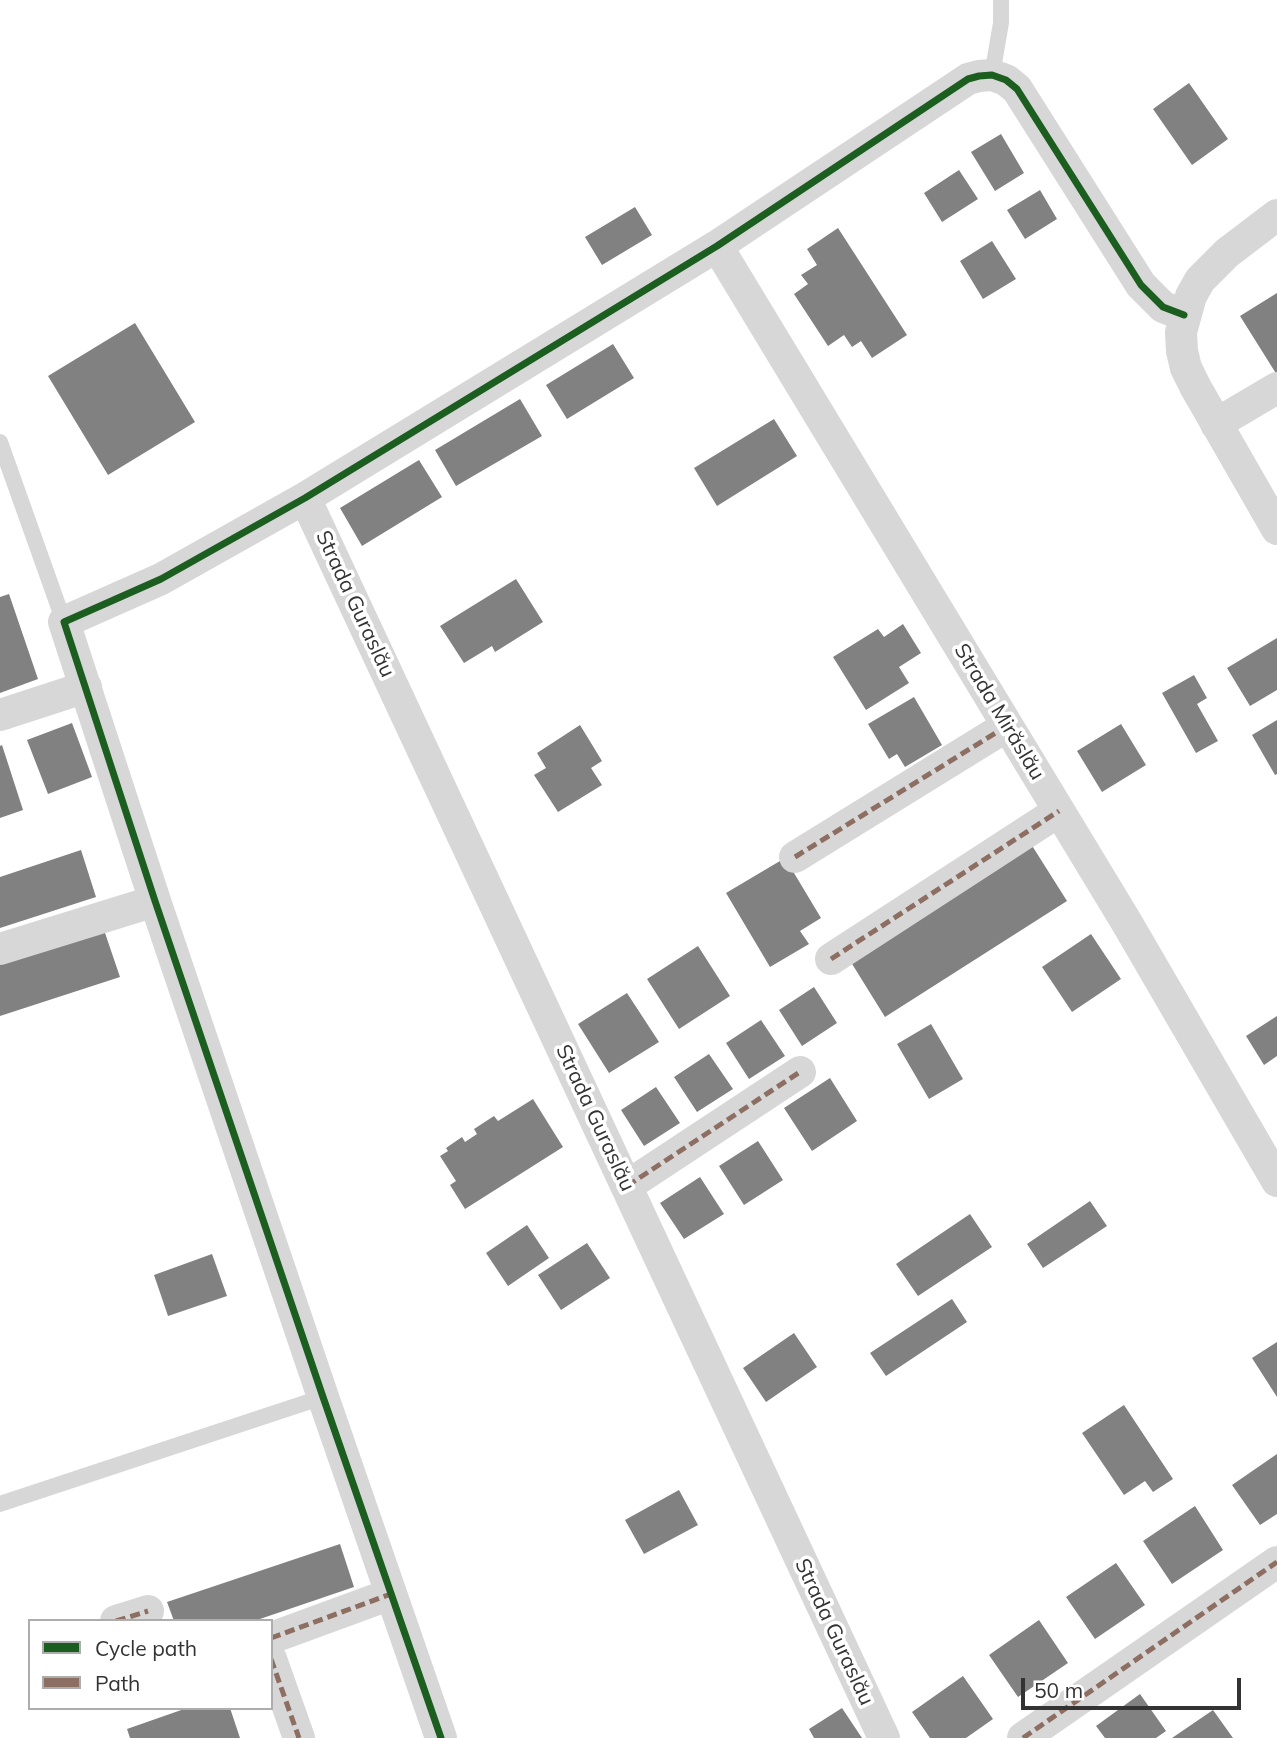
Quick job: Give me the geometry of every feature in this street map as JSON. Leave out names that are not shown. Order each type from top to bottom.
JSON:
[{"type":"street","points":[[441,1738],[155,901],[64,622],[161,579],[305,498],[717,246],[968,79],[992,75],[1006,80],[1017,89],[1141,285],[1163,307],[1184,315]]},
{"type":"street","points":[[1277,215],[1252,232],[1211,267],[1191,296],[1184,315],[1181,341],[1186,368],[1277,529]]},
{"type":"street","name":"Strada Mirăslău","points":[[717,246],[1127,923],[1277,1181]]},
{"type":"street","points":[[1216,424],[1277,388]]},
{"type":"street","name":"Strada Guraslău","points":[[305,498],[884,1738]]},
{"type":"street","points":[[0,715],[86,687]]},
{"type":"street","points":[[795,857],[1007,726]]},
{"type":"street","points":[[831,958],[1059,811]]},
{"type":"street","points":[[0,949],[155,901]]},
{"type":"street","points":[[627,1186],[800,1072]]},
{"type":"street","points":[[1023,1738],[1277,1562]]},
{"type":"street","points":[[273,1637],[391,1594]]},
{"type":"street","points":[[122,1619],[148,1611]]},
{"type":"street","points":[[273,1665],[299,1738]]},
{"type":"lane","points":[[992,75],[1001,23],[1001,0]]},
{"type":"lane","points":[[0,442],[64,622]]},
{"type":"lane","points":[[0,1504],[323,1397]]},
{"type":"building","points":[[1189,83],[1228,139],[1192,165],[1153,109]]},
{"type":"building","points":[[1001,134],[1024,173],[995,191],[971,152]]},
{"type":"building","points":[[959,170],[978,199],[942,222],[924,193]]},
{"type":"building","points":[[1040,190],[1057,219],[1025,239],[1007,210]]},
{"type":"building","points":[[635,207],[652,235],[602,265],[585,237]]},
{"type":"building","points":[[838,228],[907,335],[872,358],[861,341],[852,347],[844,335],[828,346],[794,294],[808,284],[801,275],[817,265],[807,249]]},
{"type":"building","points":[[992,241],[1016,279],[983,299],[960,261]]},
{"type":"building","points":[[1277,293],[1277,375],[1240,316]]},
{"type":"building","points":[[135,323],[195,422],[108,475],[48,376]]},
{"type":"building","points":[[613,344],[634,378],[567,419],[546,385]]},
{"type":"building","points":[[520,399],[542,436],[456,486],[435,450]]},
{"type":"building","points":[[774,419],[797,456],[717,506],[694,468]]},
{"type":"building","points":[[419,460],[442,497],[362,546],[340,508]]},
{"type":"building","points":[[516,579],[543,622],[495,652],[492,646],[464,663],[440,626]]},
{"type":"building","points":[[9,594],[38,679],[0,693],[0,597]]},
{"type":"building","points":[[903,624],[921,653],[899,667],[909,683],[866,710],[833,657],[878,629],[884,637]]},
{"type":"building","points":[[1277,638],[1277,690],[1250,706],[1227,668]]},
{"type":"building","points":[[1194,675],[1207,698],[1197,704],[1218,741],[1196,753],[1162,693]]},
{"type":"building","points":[[914,697],[942,745],[905,767],[897,754],[889,759],[868,724]]},
{"type":"building","points":[[1277,720],[1277,774],[1275,775],[1252,735]]},
{"type":"building","points":[[72,723],[92,777],[48,794],[27,740]]},
{"type":"building","points":[[1121,724],[1146,765],[1102,792],[1077,751]]},
{"type":"building","points":[[580,725],[602,761],[591,768],[602,785],[558,812],[534,775],[546,768],[537,753]]},
{"type":"building","points":[[2,745],[23,810],[0,818],[0,746]]},
{"type":"building","points":[[1031,844],[1067,901],[885,1017],[849,959]]},
{"type":"building","points":[[81,850],[96,897],[0,928],[0,877]]},
{"type":"building","points":[[785,858],[821,918],[800,931],[809,944],[770,967],[726,893]]},
{"type":"building","points":[[104,930],[120,977],[0,1016],[0,964]]},
{"type":"building","points":[[1091,934],[1121,979],[1072,1012],[1042,967]]},
{"type":"building","points":[[698,946],[730,996],[679,1029],[647,979]]},
{"type":"building","points":[[814,987],[837,1023],[802,1046],[779,1010]]},
{"type":"building","points":[[627,993],[659,1042],[609,1073],[578,1024]]},
{"type":"building","points":[[1277,1016],[1277,1056],[1264,1065],[1246,1036]]},
{"type":"building","points":[[761,1020],[785,1056],[749,1079],[726,1043]]},
{"type":"building","points":[[931,1024],[963,1079],[929,1099],[897,1044]]},
{"type":"building","points":[[709,1054],[733,1089],[697,1112],[674,1077]]},
{"type":"building","points":[[830,1078],[857,1121],[812,1151],[784,1108]]},
{"type":"building","points":[[656,1087],[680,1123],[644,1146],[621,1110]]},
{"type":"building","points":[[533,1099],[563,1147],[465,1209],[450,1185],[456,1181],[440,1156],[448,1151],[446,1148],[462,1137],[465,1142],[477,1134],[474,1129],[494,1116],[498,1121]]},
{"type":"building","points":[[758,1141],[783,1180],[744,1205],[719,1166]]},
{"type":"building","points":[[700,1177],[724,1214],[684,1239],[660,1203]]},
{"type":"building","points":[[1090,1201],[1107,1226],[1043,1268],[1027,1244]]},
{"type":"building","points":[[970,1214],[992,1247],[918,1296],[896,1264]]},
{"type":"building","points":[[527,1225],[549,1258],[508,1286],[486,1253]]},
{"type":"building","points":[[587,1243],[610,1278],[561,1310],[538,1275]]},
{"type":"building","points":[[212,1254],[227,1296],[168,1316],[154,1275]]},
{"type":"building","points":[[952,1299],[967,1322],[886,1376],[870,1353]]},
{"type":"building","points":[[794,1333],[817,1367],[766,1402],[743,1368]]},
{"type":"building","points":[[1277,1342],[1277,1397],[1252,1358]]},
{"type":"building","points":[[1124,1405],[1173,1479],[1153,1492],[1145,1481],[1124,1495],[1082,1433]]},
{"type":"building","points":[[1277,1454],[1277,1514],[1260,1525],[1232,1485]]},
{"type":"building","points":[[679,1490],[698,1525],[644,1554],[625,1520]]},
{"type":"building","points":[[1195,1506],[1223,1550],[1172,1584],[1143,1541]]},
{"type":"building","points":[[340,1544],[354,1587],[260,1619],[173,1619],[167,1602]]},
{"type":"building","points":[[1116,1563],[1145,1605],[1095,1639],[1066,1597]]},
{"type":"building","points":[[1039,1620],[1068,1663],[1018,1697],[989,1655]]},
{"type":"building","points":[[963,1676],[993,1719],[966,1738],[930,1738],[912,1712]]},
{"type":"building","points":[[1140,1694],[1166,1731],[1156,1738],[1105,1738],[1096,1726]]},
{"type":"building","points":[[842,1708],[862,1738],[814,1738],[809,1729]]},
{"type":"building","points":[[181,1710],[231,1710],[240,1738],[130,1738],[127,1729]]},
{"type":"building","points":[[1213,1710],[1233,1738],[1172,1738]]},
{"type":"marked path","points":[[795,857],[1007,726]]},
{"type":"marked path","points":[[831,959],[1059,811]]},
{"type":"marked path","points":[[627,1186],[800,1072]]},
{"type":"marked path","points":[[1023,1738],[1277,1562]]},
{"type":"marked path","points":[[273,1637],[391,1594]]},
{"type":"marked path","points":[[122,1619],[148,1611]]},
{"type":"marked path","points":[[273,1665],[299,1738]]},
{"type":"cycle path","points":[[441,1738],[155,901],[64,622],[161,579],[305,498],[717,246],[968,79],[992,75],[1006,80],[1017,89],[1141,285],[1163,307],[1184,315]]}]
